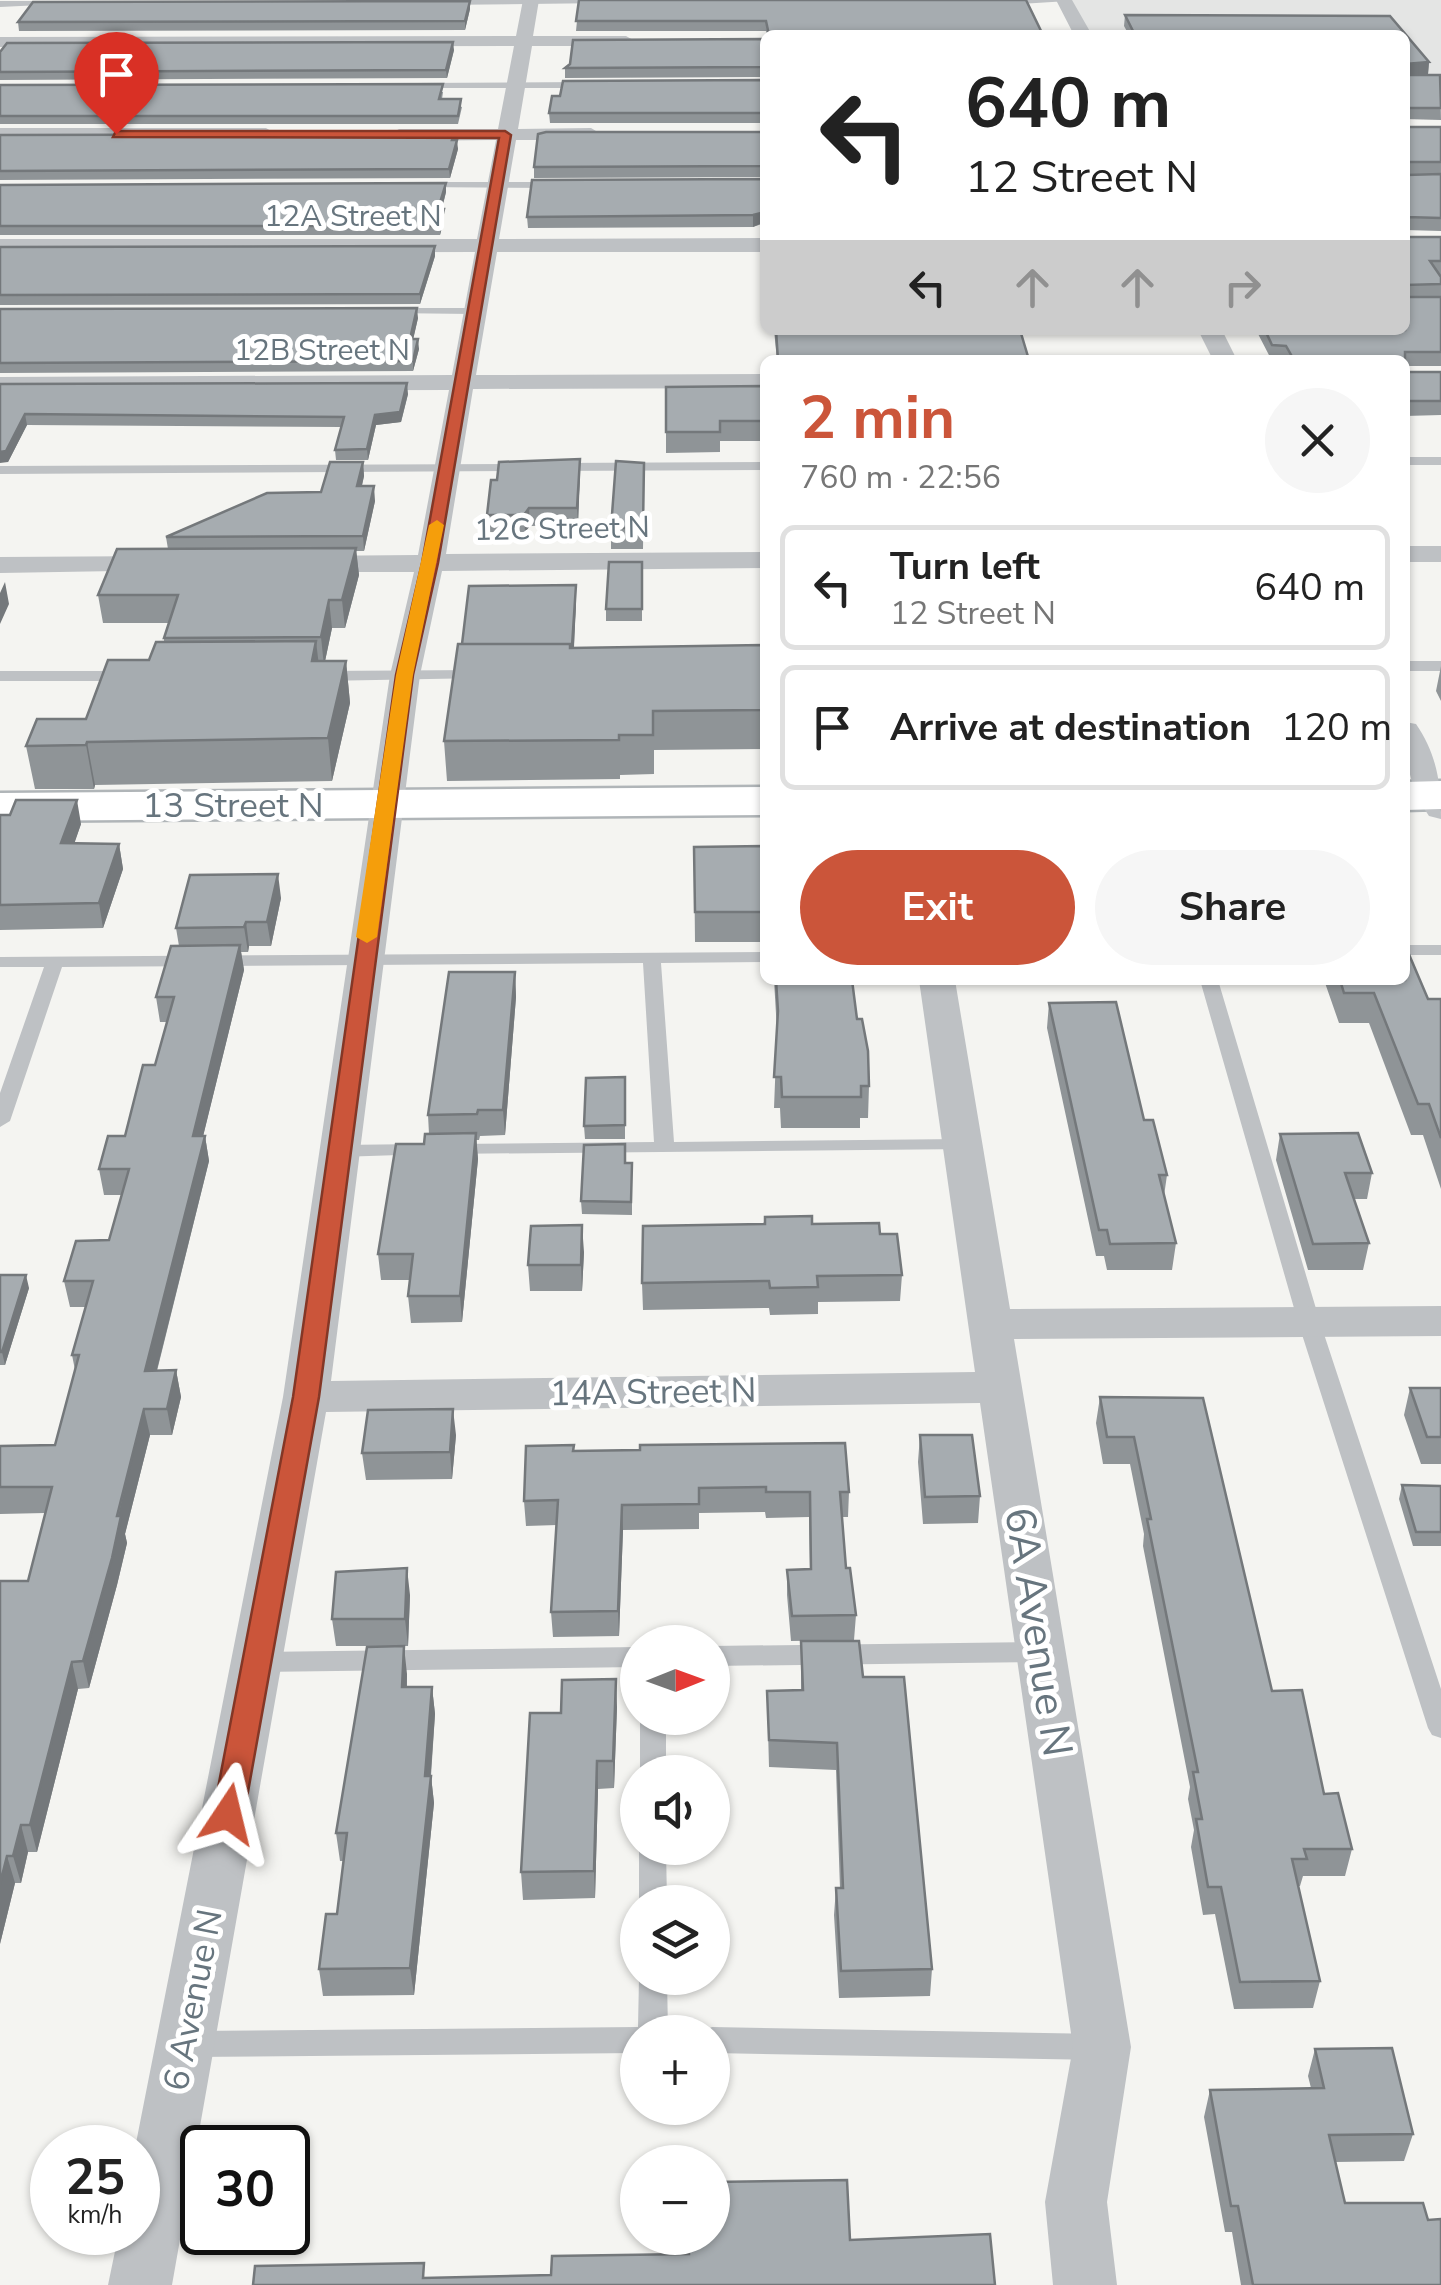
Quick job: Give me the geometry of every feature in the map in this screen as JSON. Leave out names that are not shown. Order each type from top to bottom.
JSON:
[{"type":"street","points":[[1064,1],[1080,30]]},
{"type":"street","points":[[0,42],[528,15],[653,41]]},
{"type":"street","name":"6 Avenue N","points":[[140,2285],[306,1397],[404,675],[430,563],[472,311],[528,15]]},
{"type":"street","points":[[0,134],[292,134]]},
{"type":"street","points":[[369,134],[605,134]]},
{"type":"street","name":"12A Street N","points":[[0,246],[760,245]]},
{"type":"street","name":"12B Street N","points":[[0,384],[760,381]]},
{"type":"street","points":[[1410,554],[1441,554]]},
{"type":"street","name":"12C Street N","points":[[274,564],[760,560]]},
{"type":"street","points":[[0,565],[195,564]]},
{"type":"street","points":[[1410,744],[1430,799]]},
{"type":"street","name":"13 Street N","points":[[0,806],[760,800]]},
{"type":"street","name":"6A Avenue N","points":[[938,985],[1102,2047],[1076,2202],[1086,2285]]},
{"type":"street","points":[[990,1324],[1441,1321]]},
{"type":"street","name":"14A Street N","points":[[306,1397],[1000,1386]]},
{"type":"lane","points":[[986,2],[1064,1]]},
{"type":"lane","points":[[432,4],[528,15],[610,3]]},
{"type":"lane","points":[[0,4],[74,4]]},
{"type":"lane","points":[[396,86],[592,85]]},
{"type":"lane","points":[[417,185],[573,184]]},
{"type":"lane","points":[[374,311],[472,311]]},
{"type":"lane","points":[[1410,461],[1441,461]]},
{"type":"lane","points":[[0,470],[760,466]]},
{"type":"lane","points":[[1410,666],[1441,666]]},
{"type":"lane","points":[[308,676],[500,674]]},
{"type":"lane","points":[[0,676],[154,676]]},
{"type":"lane","points":[[1410,950],[1441,950]]},
{"type":"lane","points":[[0,962],[760,957]]},
{"type":"lane","points":[[652,960],[664,1148]]},
{"type":"lane","points":[[0,1120],[55,962]]},
{"type":"lane","points":[[1210,985],[1309,1322],[1441,1728]]},
{"type":"lane","points":[[338,1151],[962,1145]]},
{"type":"lane","points":[[730,1656],[1041,1652]]},
{"type":"lane","points":[[257,1662],[620,1657]]},
{"type":"lane","points":[[186,2044],[620,2040]]},
{"type":"lane","points":[[730,2040],[1102,2047]]},
{"type":"shaded area","points":[[1064,0],[1441,0],[1441,79],[1410,80],[1410,30],[1080,30]]},
{"type":"building","points":[[579,0],[1026,0],[1041,30],[768,30],[766,21],[576,21]]},
{"type":"building","points":[[470,1],[465,21],[18,22],[33,2]]},
{"type":"building","points":[[1125,15],[1390,16],[1402,30],[1132,30]]},
{"type":"building","points":[[760,39],[760,67],[565,68],[570,64],[573,40]]},
{"type":"building","points":[[1410,40],[1429,62],[1410,64]]},
{"type":"building","points":[[453,42],[446,70],[0,72],[0,52],[7,43]]},
{"type":"building","points":[[1410,75],[1440,75],[1441,108],[1410,108]]},
{"type":"building","points":[[760,80],[760,113],[549,113],[552,96],[560,96],[563,81]]},
{"type":"building","points":[[443,84],[439,99],[461,99],[458,116],[0,116],[0,85]]},
{"type":"building","points":[[1410,127],[1441,127],[1441,162],[1410,162]]},
{"type":"building","points":[[760,132],[760,166],[534,167],[538,134]]},
{"type":"building","points":[[454,134],[452,140],[457,140],[449,169],[0,171],[0,135]]},
{"type":"building","points":[[1441,174],[1441,218],[1410,217],[1410,175]]},
{"type":"building","points":[[760,179],[760,213],[527,217],[532,180]]},
{"type":"building","points":[[446,183],[438,209],[444,209],[440,226],[0,226],[0,185]]},
{"type":"building","points":[[1410,237],[1441,237],[1441,261],[1430,261],[1441,277],[1441,284],[1410,285]]},
{"type":"building","points":[[435,246],[420,294],[0,295],[0,247]]},
{"type":"building","points":[[1410,297],[1441,297],[1441,352],[1291,355],[1286,346],[1272,345],[1267,335],[1410,335]]},
{"type":"building","points":[[417,308],[410,339],[418,339],[413,361],[0,363],[0,309]]},
{"type":"building","points":[[776,335],[1022,335],[1028,355],[778,355]]},
{"type":"building","points":[[1410,372],[1441,372],[1441,401],[1410,401]]},
{"type":"building","points":[[407,383],[400,412],[375,415],[367,449],[335,450],[344,417],[25,414],[6,451],[0,452],[0,384]]},
{"type":"building","points":[[760,386],[760,421],[720,421],[720,432],[666,432],[666,387]]},
{"type":"building","points":[[580,459],[577,508],[529,508],[524,515],[487,515],[491,480],[497,480],[499,462]]},
{"type":"building","points":[[616,461],[644,463],[643,528],[611,528]]},
{"type":"building","points":[[330,462],[363,462],[357,486],[374,486],[363,536],[166,537],[267,493],[321,492]]},
{"type":"building","points":[[356,548],[342,600],[329,600],[321,637],[164,638],[178,595],[98,595],[117,549]]},
{"type":"building","points":[[609,562],[642,562],[642,609],[606,609]]},
{"type":"building","points":[[576,585],[572,646],[462,644],[469,586]]},
{"type":"building","points":[[316,641],[312,661],[346,661],[328,738],[26,746],[37,719],[86,719],[108,660],[149,660],[156,642]]},
{"type":"building","points":[[458,644],[570,644],[570,648],[760,645],[760,710],[653,711],[653,735],[619,735],[619,740],[444,741]]},
{"type":"building","points":[[16,800],[77,800],[61,843],[119,844],[99,903],[0,905],[0,815],[10,815]]},
{"type":"building","points":[[760,846],[760,912],[695,912],[694,847]]},
{"type":"building","points":[[278,874],[267,922],[246,922],[244,927],[176,928],[190,875]]},
{"type":"building","points":[[240,945],[193,1136],[205,1136],[145,1371],[176,1370],[167,1409],[144,1409],[117,1516],[121,1516],[112,1558],[83,1661],[72,1662],[30,1825],[21,1825],[0,1884],[0,1581],[28,1581],[52,1487],[0,1487],[0,1446],[55,1445],[79,1355],[72,1355],[93,1281],[64,1281],[76,1241],[109,1240],[129,1169],[99,1169],[108,1136],[125,1136],[143,1065],[155,1065],[174,997],[156,997],[171,946]]},
{"type":"building","points":[[1410,957],[1428,999],[1441,999],[1441,1138],[1429,1104],[1418,1104],[1374,993],[1344,993],[1342,985],[1410,985]]},
{"type":"building","points":[[449,972],[515,972],[503,1110],[428,1115]]},
{"type":"building","points":[[776,985],[853,985],[857,1019],[862,1019],[868,1051],[869,1086],[861,1086],[861,1097],[782,1097],[781,1077],[774,1077]]},
{"type":"building","points":[[1116,1002],[1144,1120],[1153,1120],[1167,1175],[1159,1175],[1176,1243],[1110,1244],[1107,1230],[1099,1230],[1049,1003]]},
{"type":"building","points":[[625,1077],[625,1125],[584,1126],[586,1078]]},
{"type":"building","points":[[476,1133],[460,1296],[408,1296],[413,1254],[378,1254],[396,1144],[424,1144],[425,1134]]},
{"type":"building","points":[[1358,1133],[1372,1173],[1345,1173],[1369,1243],[1313,1244],[1280,1134]]},
{"type":"building","points":[[625,1144],[625,1163],[632,1163],[631,1202],[581,1201],[584,1145]]},
{"type":"building","points":[[812,1216],[812,1224],[879,1223],[880,1234],[897,1234],[902,1275],[817,1276],[818,1287],[770,1288],[769,1281],[642,1283],[643,1226],[765,1224],[765,1217]]},
{"type":"building","points":[[582,1225],[581,1265],[528,1265],[531,1226]]},
{"type":"building","points":[[0,1275],[26,1275],[2,1352],[0,1352]]},
{"type":"building","points":[[1410,1388],[1441,1388],[1441,1437],[1427,1437]]},
{"type":"building","points":[[1100,1397],[1203,1398],[1272,1691],[1302,1690],[1324,1794],[1338,1793],[1352,1849],[1304,1849],[1307,1859],[1292,1859],[1320,1981],[1240,1982],[1221,1887],[1208,1887],[1196,1819],[1202,1819],[1193,1772],[1198,1772],[1134,1437],[1107,1437]]},
{"type":"building","points":[[453,1409],[450,1452],[362,1453],[368,1410]]},
{"type":"building","points":[[920,1435],[972,1435],[980,1496],[925,1497]]},
{"type":"building","points":[[845,1443],[849,1492],[840,1492],[846,1568],[850,1568],[856,1615],[792,1616],[787,1570],[811,1569],[810,1492],[766,1492],[766,1487],[699,1488],[699,1504],[622,1505],[618,1611],[551,1612],[558,1500],[524,1501],[526,1446],[574,1445],[573,1451],[640,1450],[640,1445]]},
{"type":"building","points":[[1402,1485],[1441,1486],[1441,1532],[1416,1532]]},
{"type":"building","points":[[407,1568],[405,1619],[332,1619],[336,1572]]},
{"type":"building","points":[[801,1641],[859,1641],[863,1677],[904,1677],[932,1969],[841,1971],[836,1888],[843,1888],[837,1743],[769,1740],[767,1691],[803,1690]]},
{"type":"building","points":[[404,1646],[402,1687],[432,1687],[425,1776],[431,1776],[410,1968],[319,1969],[326,1914],[337,1914],[347,1833],[336,1833],[367,1647]]},
{"type":"building","points":[[616,1679],[613,1761],[597,1761],[594,1871],[521,1872],[530,1713],[561,1713],[562,1680]]},
{"type":"building","points":[[1392,2048],[1413,2134],[1329,2135],[1345,2203],[1423,2203],[1428,2220],[1441,2219],[1441,2285],[1253,2285],[1238,2206],[1231,2206],[1210,2090],[1324,2088],[1315,2049]]},
{"type":"building","points":[[847,2180],[850,2240],[990,2234],[995,2285],[253,2285],[255,2266],[424,2263],[423,2278],[551,2275],[552,2256],[730,2255],[730,2182]]},
{"type":"slow traffic","points":[[367,937],[404,675],[437,525]]},
{"type":"route","points":[[116,134],[505,135],[430,563],[404,675],[306,1397],[228,1814]]}]
